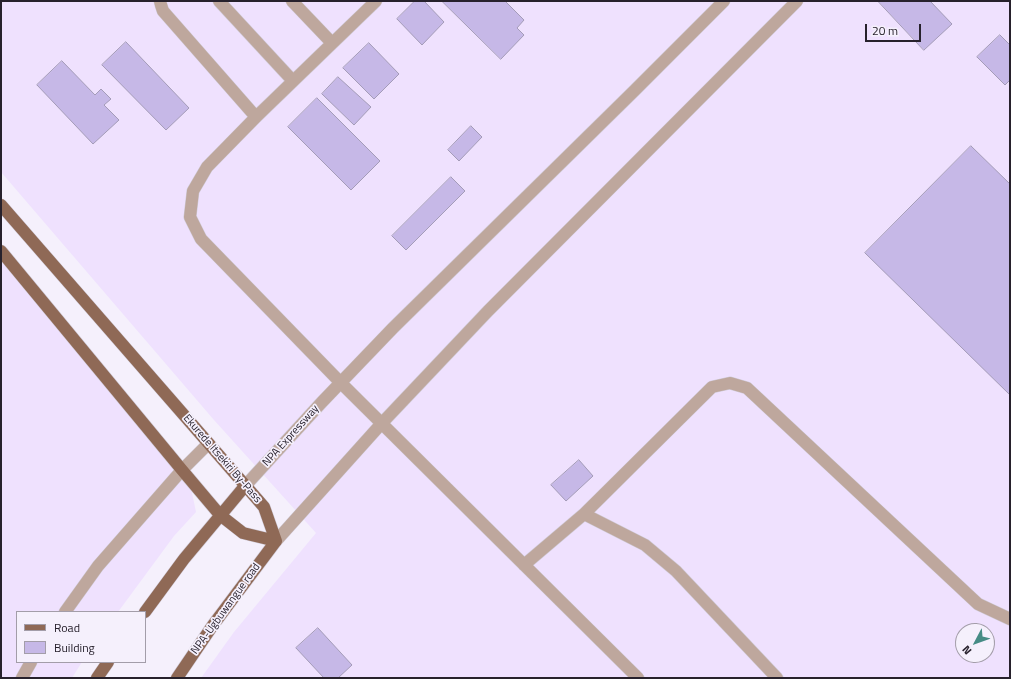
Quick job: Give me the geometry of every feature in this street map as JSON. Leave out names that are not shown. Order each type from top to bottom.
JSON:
[{"type":"main road","name":"Ekurede Itsekiri By-Pass","points":[[1,205],[208,444],[264,506],[276,541]]},
{"type":"main road","points":[[1,250],[220,515],[243,533],[276,541]]},
{"type":"main road","name":"NPA Expressway","points":[[146,611],[184,559],[245,486]]},
{"type":"main road","name":"NPA-Ugbuwangue road","points":[[177,678],[212,625],[276,541]]},
{"type":"main road","points":[[97,678],[107,663]]},
{"type":"street","points":[[160,1],[163,11],[256,117]]},
{"type":"street","points":[[219,1],[293,81]]},
{"type":"street","points":[[292,1],[332,43]]},
{"type":"street","name":"NPA Expressway","points":[[245,486],[393,328],[724,1]]},
{"type":"street","points":[[276,541],[382,424],[488,311],[797,1]]},
{"type":"street","points":[[368,3],[332,43],[256,117],[208,167],[192,191],[190,217],[200,238],[382,424],[638,678]]},
{"type":"street","points":[[524,565],[584,514],[712,387],[730,383],[747,388],[978,604],[1010,619]]},
{"type":"street","points":[[66,611],[98,566],[182,470],[208,444]]},
{"type":"street","points":[[584,514],[645,545],[676,571],[778,678]]},
{"type":"street","points":[[22,678],[30,663]]},
{"type":"shaded area","points":[[1,1],[1010,1],[1010,678],[201,678],[234,632],[316,533],[214,420],[1,172]]},
{"type":"shaded area","points":[[1,259],[191,488],[196,512],[174,536],[119,611],[16,611],[16,663],[81,663],[72,678],[1,678]]},
{"type":"building","points":[[415,1],[424,1],[444,22],[422,45],[397,19]]},
{"type":"building","points":[[442,1],[505,1],[524,20],[517,28],[524,35],[501,59]]},
{"type":"building","points":[[878,1],[930,1],[952,24],[924,50]]},
{"type":"building","points":[[1000,35],[1010,45],[1010,80],[1005,85],[977,57]]},
{"type":"building","points":[[126,42],[189,108],[166,130],[102,65]]},
{"type":"building","points":[[369,43],[399,74],[374,99],[343,68]]},
{"type":"building","points":[[62,61],[95,95],[101,89],[111,99],[104,105],[119,120],[93,144],[37,85]]},
{"type":"building","points":[[338,77],[371,107],[354,125],[322,94]]},
{"type":"building","points":[[317,98],[380,161],[351,190],[288,127]]},
{"type":"building","points":[[471,126],[482,137],[459,161],[448,150]]},
{"type":"building","points":[[971,146],[1010,184],[1010,395],[865,253]]},
{"type":"building","points":[[451,177],[465,191],[406,250],[392,236]]},
{"type":"building","points":[[579,460],[593,476],[566,501],[551,485]]},
{"type":"building","points":[[318,628],[352,665],[338,678],[324,678],[296,648]]}]
